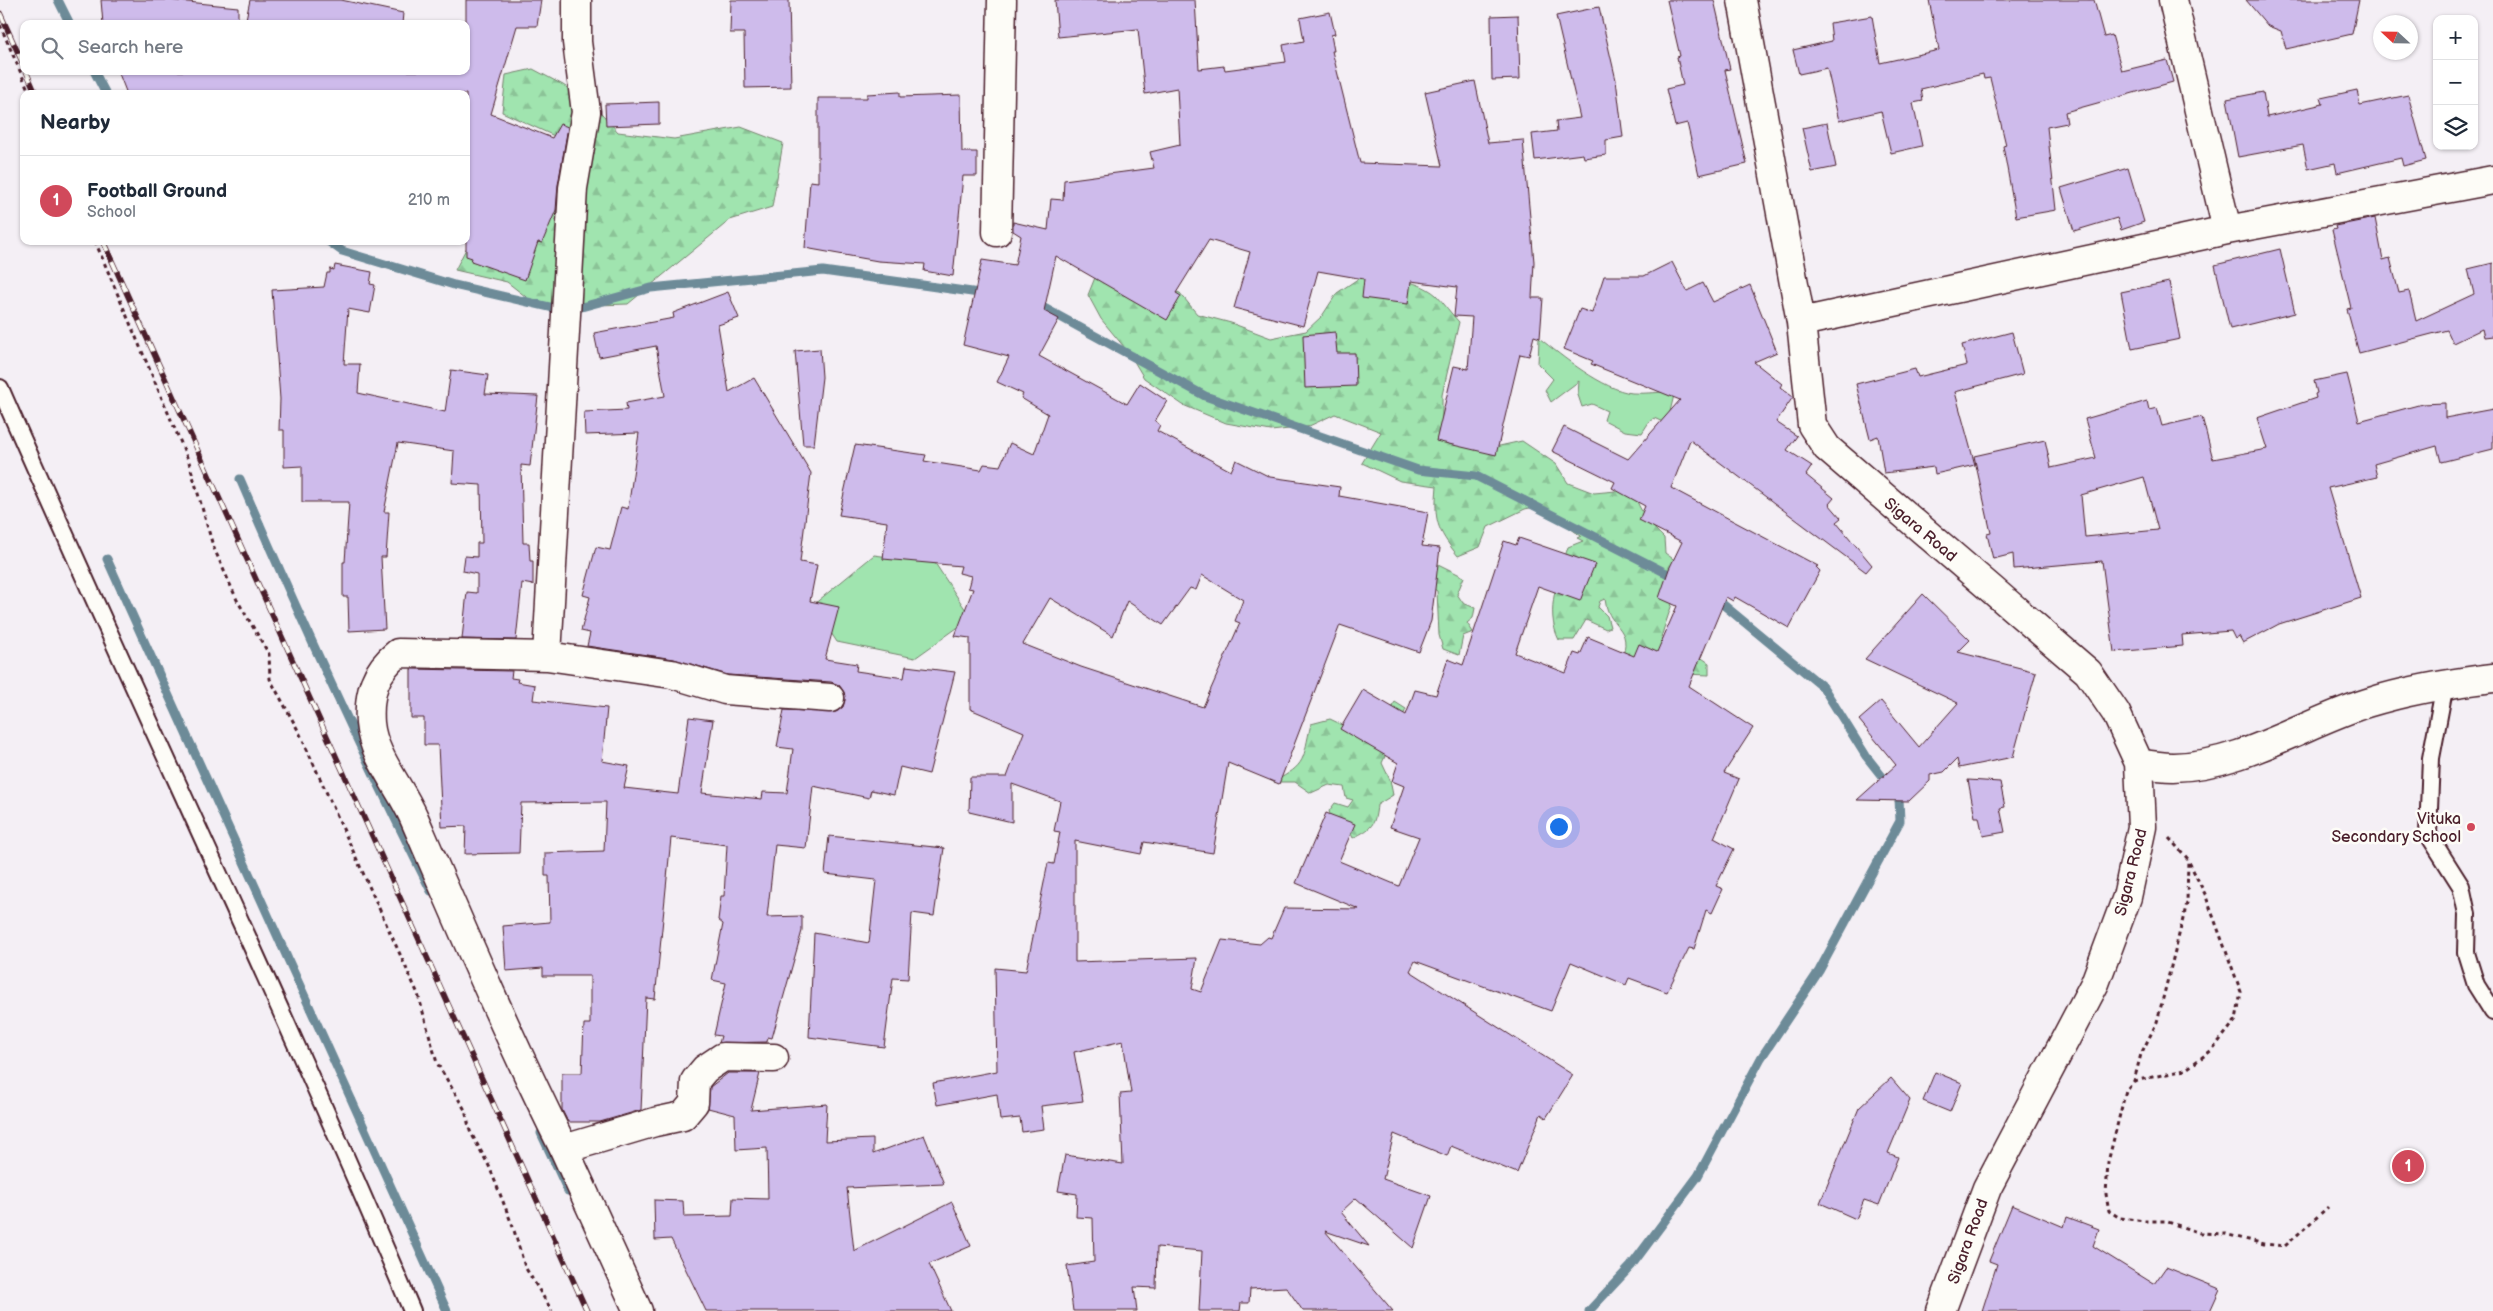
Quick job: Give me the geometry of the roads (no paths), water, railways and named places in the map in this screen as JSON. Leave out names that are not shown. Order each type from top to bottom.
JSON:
[{"type":"street","points":[[547,656],[573,188],[586,112],[578,42],[577,0]]},
{"type":"street","points":[[997,232],[1002,0]]},
{"type":"street","name":"Sigara Road","points":[[1742,0],[1801,322],[1812,426],[1827,448],[2088,672],[2116,713],[2139,764],[2142,827],[2127,897],[2095,983],[1987,1188],[1941,1311]]},
{"type":"street","points":[[2173,0],[2226,230]]},
{"type":"street","points":[[1801,322],[2226,230],[2493,180]]},
{"type":"street","points":[[638,1311],[475,960],[413,817],[378,751],[370,723],[372,688],[384,664],[398,653],[547,656],[672,674],[725,690],[830,698]]},
{"type":"street","points":[[2139,764],[2173,767],[2224,758],[2265,745],[2367,703],[2445,684],[2493,678]]},
{"type":"street","points":[[564,1149],[655,1122],[683,1116],[694,1103],[695,1081],[705,1069],[723,1057],[774,1058]]},
{"type":"lane","points":[[0,388],[103,622],[215,862],[335,1129],[412,1311]]},
{"type":"lane","points":[[2445,684],[2431,758],[2428,834],[2461,886],[2467,914],[2466,953],[2476,985],[2493,1012]]},
{"type":"waterway","points":[[58,0],[68,20]]},
{"type":"waterway","points":[[96,75],[104,90]]},
{"type":"waterway","points":[[334,245],[342,251],[454,285],[567,311],[651,288],[823,271],[986,294]]},
{"type":"waterway","points":[[1035,303],[1205,396],[1418,470],[1476,476],[1678,579]]},
{"type":"waterway","points":[[240,479],[332,686],[431,891]]},
{"type":"waterway","points":[[107,559],[447,1311]]},
{"type":"waterway","points":[[1589,1311],[1631,1266],[1698,1176],[1761,1058],[1819,971],[1900,821],[1899,798],[1866,756],[1823,687],[1714,597]]},
{"type":"waterway","points":[[541,1133],[568,1191]]},
{"type":"railway","points":[[0,13],[20,57]]},
{"type":"railway","points":[[28,75],[34,90]]},
{"type":"railway","points":[[105,245],[587,1311]]},
{"type":"place","name":"Vituka Secondary School","points":[[2471,827]]},
{"type":"place","name":"Football Ground","points":[[2408,1166]]}]
